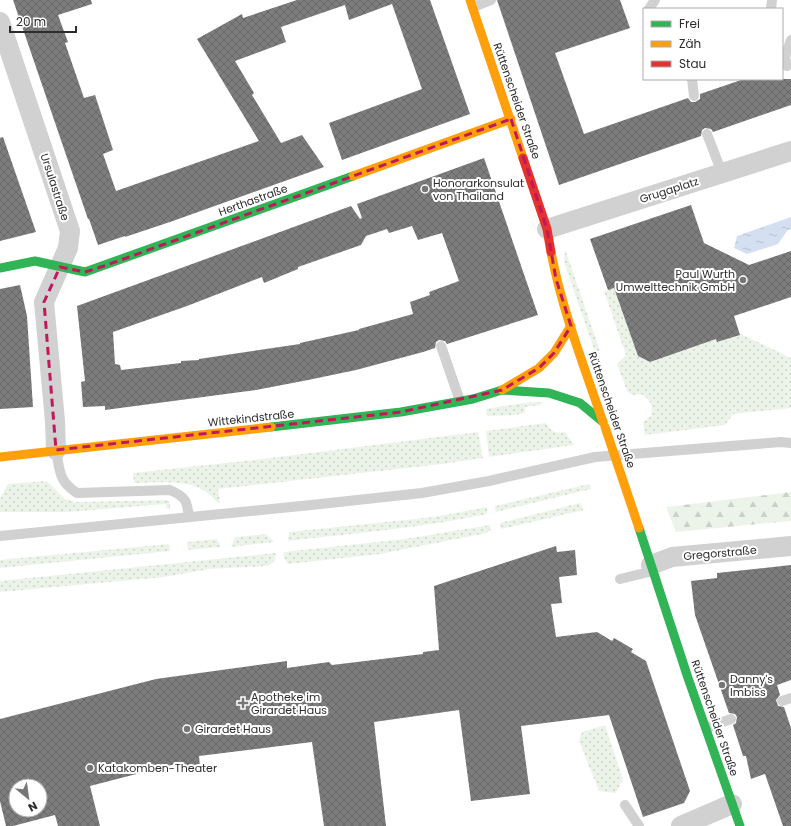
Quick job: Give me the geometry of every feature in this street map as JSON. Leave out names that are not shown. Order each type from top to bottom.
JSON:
[{"type":"street","name":"Rüttenscheider Straße","points":[[472,4],[547,229],[556,279],[571,326],[740,826]]},
{"type":"street","name":"Ursulastraße","points":[[0,22],[70,231],[68,248],[44,302],[55,421],[56,450]]},
{"type":"street","name":"Herthastraße","points":[[0,268],[35,261],[85,272],[511,119]]},
{"type":"street","name":"Grugaplatz","points":[[547,229],[791,151]]},
{"type":"street","name":"Wittekindstraße","points":[[0,457],[325,422],[401,412],[460,401],[502,390],[539,368],[554,353],[571,326]]},
{"type":"street","name":"Wittekindstraße","points":[[502,390],[549,393],[580,403],[604,424]]},
{"type":"street","name":"Gregorstraße","points":[[652,568],[672,557],[791,546]]},
{"type":"street","points":[[681,826],[732,804]]},
{"type":"lane","points":[[472,4],[491,0]]},
{"type":"lane","points":[[787,66],[785,57],[791,40]]},
{"type":"lane","points":[[692,80],[694,96]]},
{"type":"lane","points":[[707,134],[722,173]]},
{"type":"lane","points":[[441,346],[460,401]]},
{"type":"lane","points":[[786,443],[791,435]]},
{"type":"lane","points":[[0,536],[311,506],[422,493],[489,481],[595,457],[786,443],[791,439]]},
{"type":"lane","points":[[786,443],[791,446]]},
{"type":"lane","points":[[56,450],[63,480],[68,487],[77,493],[170,490],[180,494],[187,502],[189,517]]},
{"type":"lane","points":[[620,579],[652,568]]},
{"type":"lane","points":[[706,728],[731,719]]},
{"type":"lane","points":[[625,805],[639,826]]},
{"type":"highlighted area","points":[[511,119],[547,229],[556,279],[571,326],[554,353],[539,368],[502,390],[401,412],[56,450],[44,302],[60,267],[85,272],[104,266]]},
{"type":"green space","points":[[565,249],[600,351],[595,352],[566,268],[564,259]]},
{"type":"green space","points":[[614,288],[638,356],[650,362],[716,339],[717,342],[738,336],[739,333],[791,358],[791,408],[733,414],[725,425],[645,435],[643,422],[651,416],[652,409],[650,403],[647,398],[641,394],[633,395],[627,391],[617,364],[626,355],[604,291]]},
{"type":"green space","points":[[542,402],[541,405],[525,407],[525,413],[487,416],[486,409],[523,403]]},
{"type":"green space","points":[[546,423],[554,432],[565,432],[574,445],[489,457],[486,431]]},
{"type":"green space","points":[[478,432],[483,458],[218,489],[220,504],[203,490],[187,484],[169,482],[134,483],[133,473],[263,459]]},
{"type":"green space","points":[[47,481],[65,499],[76,502],[168,500],[170,502],[170,509],[167,509],[166,504],[67,512],[0,512],[0,498],[8,484]]},
{"type":"green space","points":[[589,484],[591,489],[496,512],[495,506]]},
{"type":"green space","points":[[791,492],[791,521],[676,532],[666,507]]},
{"type":"green space","points":[[580,503],[584,510],[501,529],[500,523]]},
{"type":"green space","points":[[487,507],[487,514],[462,519],[413,527],[288,541],[289,532],[434,517]]},
{"type":"green space","points":[[490,525],[491,529],[487,533],[380,554],[288,564],[283,556],[284,552],[405,539]]},
{"type":"green space","points":[[266,534],[274,542],[231,547],[235,537]]},
{"type":"green space","points":[[217,539],[221,547],[188,550],[187,542]]},
{"type":"green space","points":[[169,544],[170,551],[0,568],[0,560]]},
{"type":"green space","points":[[276,553],[276,558],[268,566],[209,569],[164,577],[0,592],[0,581]]},
{"type":"green space","points":[[605,725],[623,779],[616,793],[599,791],[579,741],[582,732]]},
{"type":"water","points":[[791,217],[791,229],[787,231],[778,244],[747,254],[734,248],[737,236]]},
{"type":"building","points":[[13,0],[91,0],[92,4],[58,15],[68,42],[65,43],[84,98],[95,95],[113,150],[103,154],[116,191],[259,141],[197,39],[242,14],[243,18],[297,0],[430,0],[470,114],[342,160],[329,123],[422,89],[392,4],[349,20],[345,5],[281,27],[286,42],[235,61],[254,93],[252,95],[281,143],[302,135],[324,167],[170,222],[98,245]]},
{"type":"building","points":[[497,0],[620,0],[630,28],[555,53],[584,134],[688,98],[691,102],[695,102],[700,99],[700,94],[741,80],[791,79],[791,105],[713,132],[711,129],[705,128],[702,130],[701,136],[559,185]]},
{"type":"building","points":[[3,137],[36,232],[0,241],[0,138]]},
{"type":"building","points":[[484,158],[538,315],[447,344],[445,341],[439,340],[436,342],[435,348],[423,352],[356,370],[308,380],[256,390],[105,410],[105,406],[83,407],[81,382],[85,381],[77,306],[351,206],[360,219],[362,218],[357,204]],"holes":[[[412,226],[418,240],[442,233],[459,281],[429,292],[430,295],[410,302],[413,314],[359,330],[300,344],[199,360],[181,361],[181,363],[121,370],[120,365],[115,364],[113,332],[187,306],[262,277],[264,283],[298,269],[298,267],[361,245],[366,236],[387,229],[389,233]]]},
{"type":"building","points":[[691,205],[704,243],[749,265],[791,251],[791,297],[734,316],[740,335],[717,342],[716,339],[650,362],[638,356],[614,288],[608,290],[590,239]]},
{"type":"building","points":[[20,285],[27,316],[33,407],[0,409],[0,289]]},
{"type":"building","name":"Girardet Haus","points":[[556,546],[557,552],[575,550],[577,575],[559,577],[562,603],[551,604],[556,637],[597,632],[612,641],[614,638],[633,649],[631,652],[646,661],[690,791],[684,803],[643,817],[609,715],[521,726],[530,794],[471,801],[459,710],[374,722],[386,826],[324,826],[312,742],[199,756],[200,767],[180,769],[179,763],[90,786],[100,826],[58,826],[55,815],[48,817],[48,778],[8,778],[8,818],[44,818],[13,826],[6,826],[0,801],[0,719],[156,679],[287,661],[287,668],[329,662],[332,665],[423,654],[423,652],[439,650],[434,586]]},
{"type":"building","points":[[791,565],[791,680],[777,685],[780,695],[776,700],[778,706],[784,707],[791,728],[791,826],[783,826],[765,774],[751,779],[746,756],[743,756],[733,725],[736,723],[737,717],[735,714],[729,713],[695,615],[691,581],[717,578],[717,573]]},
{"type":"traffic: fast","points":[[0,268],[35,261],[85,272],[353,176]]},
{"type":"traffic: fast","points":[[271,427],[401,412],[473,399],[502,390],[549,393],[580,403],[603,422]]},
{"type":"traffic: fast","points":[[639,528],[688,678],[740,826]]},
{"type":"traffic: slow","points":[[470,0],[523,158]]},
{"type":"traffic: slow","points":[[353,176],[511,119]]},
{"type":"traffic: slow","points":[[551,252],[567,317],[603,422]]},
{"type":"traffic: slow","points":[[502,390],[539,368],[554,353],[571,326]]},
{"type":"traffic: slow","points":[[0,457],[271,427]]},
{"type":"traffic: slow","points":[[605,427],[639,528]]},
{"type":"traffic: jam","points":[[523,158],[547,229],[551,252]]},
{"type":"place","name":"Honorarkonsulat von Thailand","points":[[425,189]]},
{"type":"place","name":"Paul Wurth Umwelttechnik GmbH","points":[[743,280]]},
{"type":"place","name":"Danny's Imbiss","points":[[722,685]]},
{"type":"place","name":"Apotheke im Girardet Haus","points":[[243,703]]},
{"type":"place","name":"Girardet Haus","points":[[187,729]]},
{"type":"place","name":"Katakomben-Theater","points":[[90,768]]}]
